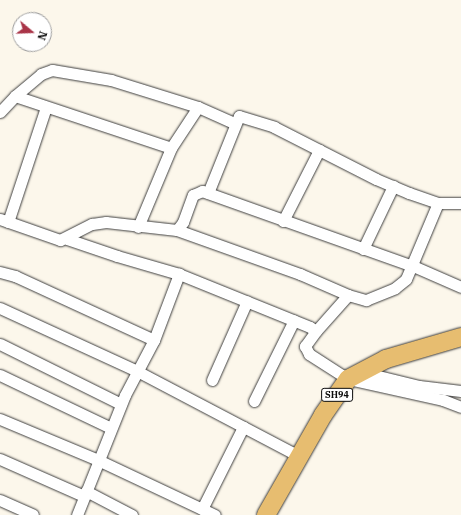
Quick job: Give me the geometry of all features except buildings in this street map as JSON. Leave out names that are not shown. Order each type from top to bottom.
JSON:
[{"type":"main road","name":"SH94","points":[[266,515],[323,415],[355,376],[386,359],[461,337]]},
{"type":"street","points":[[0,112],[15,96],[40,74],[52,70],[111,80],[198,107],[234,124]]},
{"type":"street","points":[[15,96],[171,148]]},
{"type":"street","points":[[46,107],[4,221],[60,240],[67,238],[76,230],[92,224],[106,222],[138,228],[177,230],[300,274],[348,295],[366,300],[381,296],[406,279],[413,266],[438,203]]},
{"type":"street","points":[[138,228],[171,148],[198,107]]},
{"type":"street","points":[[208,193],[234,124],[239,116],[267,124],[393,186],[438,203],[461,203]]},
{"type":"street","points":[[283,221],[319,150]]},
{"type":"street","points":[[363,249],[393,186]]},
{"type":"street","points":[[177,230],[183,222],[193,195],[202,191],[413,266],[461,287]]},
{"type":"street","points":[[67,238],[117,256],[179,274],[294,320],[316,332]]},
{"type":"street","points":[[0,272],[15,276],[154,340]]},
{"type":"street","points":[[77,515],[121,404],[154,340],[179,274]]},
{"type":"street","points":[[348,295],[305,346],[309,354],[355,376],[443,400],[461,407]]},
{"type":"street","points":[[212,380],[247,301]]},
{"type":"street","points":[[0,308],[137,371],[299,456]]},
{"type":"street","points":[[254,401],[294,320]]},
{"type":"street","points":[[0,344],[121,404]]},
{"type":"street","points":[[0,375],[111,428]]},
{"type":"street","points":[[355,376],[461,391]]},
{"type":"street","points":[[0,419],[98,460],[215,515]]},
{"type":"street","points":[[202,509],[243,427]]},
{"type":"street","points":[[0,459],[85,493],[132,515]]},
{"type":"street","points":[[0,500],[33,515]]}]
